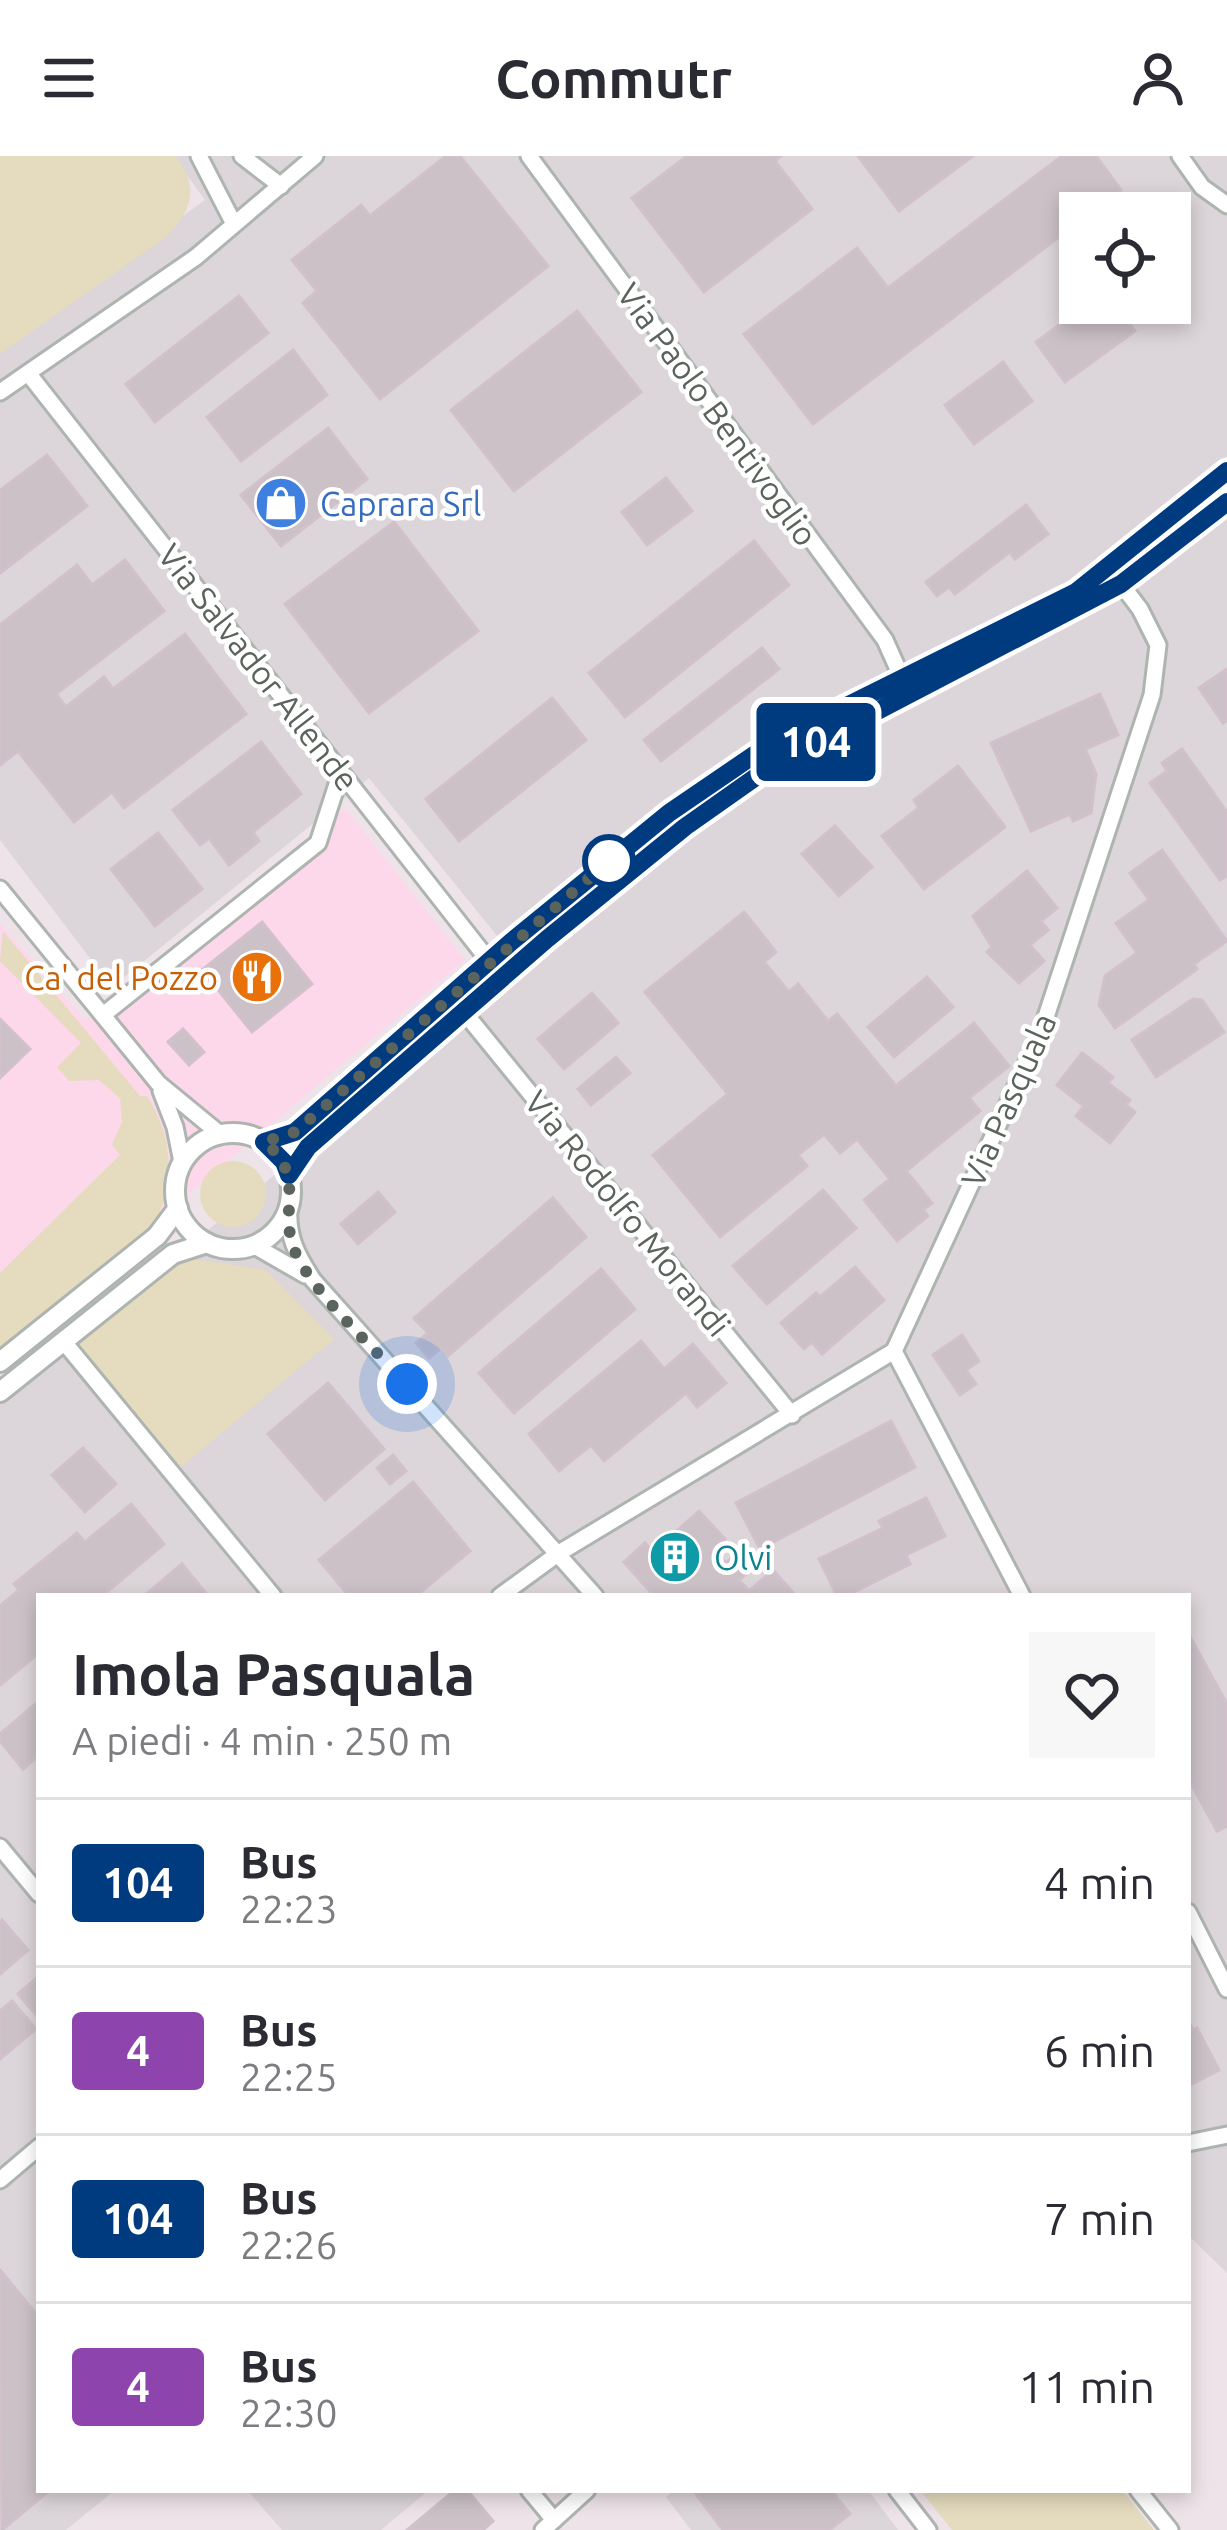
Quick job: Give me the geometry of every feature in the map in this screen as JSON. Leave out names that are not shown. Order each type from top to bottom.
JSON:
[{"type":"street","points":[[199,156],[234,224]]},
{"type":"street","points":[[242,156],[280,186]]},
{"type":"street","points":[[0,392],[196,257],[315,156]]},
{"type":"street","name":"Via Paolo Bentivoglio","points":[[529,156],[885,640],[901,676]]},
{"type":"street","points":[[1180,156],[1202,187],[1227,205]]},
{"type":"street","name":"Via Salvador Allende","points":[[28,373],[489,961]]},
{"type":"street","points":[[264,1142],[295,1132],[489,961],[669,813],[770,744],[1076,592],[1227,471]]},
{"type":"street","points":[[289,1175],[308,1147],[685,827],[770,767],[1121,584],[1227,502]]},
{"type":"street","name":"Via Pasquala","points":[[894,1351],[1041,1032],[1151,695],[1158,645],[1140,608],[1121,584]]},
{"type":"street","points":[[103,1015],[318,843],[341,772]]},
{"type":"street","points":[[0,889],[158,1083],[220,1134]]},
{"type":"street","name":"Via Rodolfo Morandi","points":[[464,1012],[792,1415]]},
{"type":"street","points":[[158,1083],[175,1126],[182,1162],[175,1192],[178,1208],[184,1222],[207,1243]]},
{"type":"street","points":[[182,1162],[205,1140],[235,1132],[264,1142],[284,1162],[289,1175],[288,1229],[296,1254],[313,1280],[593,1593]]},
{"type":"street","points":[[0,1392],[173,1253],[207,1243],[238,1249],[253,1245],[269,1237],[289,1207]]},
{"type":"street","points":[[0,1362],[157,1236],[178,1208]]},
{"type":"street","points":[[253,1245],[313,1280]]},
{"type":"street","points":[[64,1342],[271,1593]]},
{"type":"street","points":[[504,1593],[559,1552],[894,1351],[1020,1593]]},
{"type":"street","points":[[0,1847],[36,1890]]},
{"type":"street","points":[[1191,1918],[1227,1989]]},
{"type":"street","points":[[1191,2142],[1227,2135]]},
{"type":"street","points":[[0,2180],[36,2150]]},
{"type":"street","points":[[532,2493],[548,2525],[584,2493]]},
{"type":"street","points":[[899,2493],[928,2530]]},
{"type":"street","points":[[1140,2493],[1170,2530]]},
{"type":"shaded area","points":[[0,156],[176,156],[188,179],[190,199],[165,238],[0,354]]},
{"type":"shaded area","points":[[173,156],[1227,156],[1227,2273],[1191,2238],[1191,1593],[36,1593],[36,2493],[111,2493],[66,2530],[0,2530],[0,1402],[524,969],[369,778],[112,987],[0,840],[0,349],[205,200]]},
{"type":"shaded area","points":[[345,808],[465,960],[0,1354],[0,923],[85,1020]]},
{"type":"shaded area","points":[[3,931],[140,1096],[147,1096],[162,1127],[169,1175],[155,1223],[0,1354],[0,1273],[120,1155],[112,1144],[122,1122],[120,1098],[99,1080],[69,1081],[57,1067],[81,1043],[0,961]]},
{"type":"shaded area","points":[[233,1161],[257,1170],[266,1194],[257,1218],[233,1227],[209,1218],[200,1194],[209,1170]]},
{"type":"shaded area","points":[[181,1257],[266,1270],[334,1339],[181,1467],[78,1346]]},
{"type":"shaded area","points":[[250,2493],[425,2493],[381,2530],[282,2530]]},
{"type":"shaded area","points":[[671,2493],[870,2493],[898,2530],[691,2530],[666,2497]]},
{"type":"shaded area","points":[[922,2493],[1124,2493],[1154,2530],[952,2530]]},
{"type":"building","points":[[446,156],[460,156],[548,266],[380,399],[303,303],[317,291],[292,260],[361,205],[370,216]]},
{"type":"building","points":[[687,156],[781,156],[775,161],[812,209],[704,292],[632,198]]},
{"type":"building","points":[[858,156],[973,156],[899,211]]},
{"type":"building","points":[[1062,156],[1096,156],[1121,190],[1059,192],[1059,237],[813,424],[744,334],[857,248],[888,288]]},
{"type":"building","points":[[239,296],[268,333],[155,422],[126,384]]},
{"type":"building","points":[[577,311],[641,392],[514,491],[451,410]]},
{"type":"building","points":[[1060,324],[1130,324],[1135,331],[1065,382],[1036,342]]},
{"type":"building","points":[[293,350],[327,395],[241,461],[207,417]]},
{"type":"building","points":[[1003,362],[1032,401],[974,444],[945,405]]},
{"type":"building","points":[[328,428],[367,479],[281,546],[241,495]]},
{"type":"building","points":[[47,455],[87,506],[0,573],[0,490]]},
{"type":"building","points":[[666,478],[692,511],[647,545],[622,512]]},
{"type":"building","points":[[1026,505],[1048,534],[1015,559],[1010,552],[955,594],[949,587],[937,596],[926,582]]},
{"type":"building","points":[[394,522],[478,631],[369,713],[285,604]]},
{"type":"building","points":[[754,541],[789,585],[625,717],[589,673]]},
{"type":"building","points":[[125,560],[164,611],[56,694],[66,707],[104,677],[113,689],[185,634],[246,714],[124,808],[112,792],[74,822],[18,751],[0,765],[0,625],[77,565],[92,585]]},
{"type":"building","points":[[762,648],[779,669],[661,761],[644,740]]},
{"type":"building","points":[[1227,669],[1227,720],[1223,723],[1199,688]]},
{"type":"building","points":[[1100,694],[1118,735],[1085,749],[1096,774],[1091,813],[1073,821],[1070,814],[1031,831],[991,743]]},
{"type":"building","points":[[552,698],[586,740],[459,841],[426,799]]},
{"type":"building","points":[[261,742],[301,794],[253,832],[259,841],[229,865],[209,838],[200,845],[173,810]]},
{"type":"building","points":[[1182,749],[1227,812],[1227,876],[1220,880],[1150,783],[1167,771],[1162,763]]},
{"type":"building","points":[[958,766],[1005,827],[924,889],[882,836],[919,808],[914,800]]},
{"type":"building","points":[[835,826],[872,867],[839,896],[802,854]]},
{"type":"building","points":[[158,833],[202,889],[155,926],[111,869]]},
{"type":"building","points":[[1162,850],[1227,941],[1194,964],[1197,969],[1115,1028],[1099,1005],[1105,976],[1137,953],[1116,923],[1149,900],[1130,873]]},
{"type":"building","points":[[1027,871],[1057,908],[1041,921],[1048,930],[1030,945],[1044,961],[1019,983],[987,952],[992,947],[973,916]]},
{"type":"building","points":[[744,912],[776,952],[764,962],[789,992],[798,984],[828,1021],[837,1014],[896,1086],[974,1023],[1009,1066],[969,1098],[980,1111],[906,1171],[932,1203],[923,1210],[928,1216],[897,1241],[864,1200],[890,1179],[857,1139],[840,1153],[824,1134],[798,1155],[807,1166],[720,1237],[653,1155],[728,1094],[645,992]]},
{"type":"building","name":"Ca' del Pozzo","points":[[262,922],[312,984],[252,1032],[202,970]]},
{"type":"building","points":[[927,977],[953,1007],[894,1057],[868,1027]]},
{"type":"building","points":[[592,993],[618,1023],[564,1069],[538,1039]]},
{"type":"building","points":[[1193,999],[1202,1000],[1224,1032],[1156,1077],[1132,1040]]},
{"type":"building","points":[[0,1019],[30,1049],[0,1078]]},
{"type":"building","points":[[183,1029],[204,1052],[189,1065],[168,1042]]},
{"type":"building","points":[[1082,1053],[1113,1077],[1108,1083],[1130,1100],[1126,1105],[1135,1112],[1110,1143],[1076,1116],[1084,1106],[1057,1085]]},
{"type":"building","points":[[616,1057],[630,1073],[591,1105],[578,1089]]},
{"type":"building","points":[[823,1190],[856,1228],[767,1304],[733,1266]]},
{"type":"building","points":[[378,1192],[395,1212],[358,1244],[341,1224]]},
{"type":"building","points":[[553,1198],[586,1237],[448,1356],[441,1348],[429,1358],[416,1343],[428,1333],[414,1318]]},
{"type":"building","points":[[855,1267],[884,1300],[822,1354],[812,1342],[804,1349],[781,1323]]},
{"type":"building","points":[[601,1269],[635,1309],[514,1413],[479,1373]]},
{"type":"building","points":[[962,1335],[979,1361],[966,1370],[976,1384],[960,1395],[933,1355]]},
{"type":"building","points":[[641,1341],[664,1369],[693,1344],[726,1383],[697,1407],[686,1393],[604,1461],[591,1445],[559,1471],[529,1434]]},
{"type":"building","points":[[328,1383],[384,1449],[325,1500],[268,1434]]},
{"type":"building","points":[[891,1421],[915,1467],[760,1549],[736,1503]]},
{"type":"building","points":[[83,1448],[116,1484],[85,1512],[52,1475]]},
{"type":"building","points":[[393,1455],[406,1471],[390,1484],[377,1468]]},
{"type":"building","points":[[413,1482],[470,1551],[420,1593],[346,1593],[319,1560]]},
{"type":"building","points":[[926,1498],[945,1536],[906,1555],[910,1564],[852,1593],[836,1593],[819,1559],[883,1528],[879,1521]]},
{"type":"building","points":[[131,1504],[164,1544],[106,1593],[36,1593],[36,1655],[0,1685],[0,1606],[19,1590],[14,1584],[77,1533],[85,1542]]},
{"type":"building","name":"Olvi","points":[[699,1511],[725,1539],[713,1549],[726,1563],[738,1553],[752,1569],[739,1580],[749,1591],[773,1570],[793,1593],[651,1593],[624,1562],[645,1543],[653,1552]]},
{"type":"building","points":[[182,1564],[206,1593],[148,1593]]},
{"type":"building","points":[[1191,1638],[1227,1704],[1227,1826],[1217,1831],[1191,1783]]},
{"type":"building","points":[[36,1704],[36,1758],[23,1769],[0,1741],[0,1734]]},
{"type":"building","points":[[0,1922],[28,1950],[0,1974]]},
{"type":"building","points":[[36,1979],[36,2015],[18,1994]]},
{"type":"building","points":[[12,2001],[36,2029],[0,2059],[0,2011]]},
{"type":"building","points":[[1191,2026],[1197,2028],[1219,2070],[1191,2084]]},
{"type":"building","points":[[0,2270],[36,2313],[36,2493],[46,2493],[2,2530]]},
{"type":"building","points":[[451,2493],[470,2493],[493,2521],[483,2530],[407,2530]]},
{"type":"building","points":[[833,2493],[850,2514],[829,2530],[723,2530],[696,2494]]},
{"type":"bus line","name":"104","points":[[1227,471],[1076,592],[770,744],[669,813],[511,942],[295,1132],[264,1142],[275,1150],[289,1175],[308,1147],[547,939],[685,827],[792,754],[1121,584],[1227,502]]},
{"type":"place","name":"Caprara Srl","points":[[281,503]]},
{"type":"place","name":"Ca' del Pozzo","points":[[257,977]]},
{"type":"place","name":"Olvi","points":[[675,1557]]},
{"type":"route","points":[[407,1384],[313,1280],[296,1254],[288,1229],[289,1175],[275,1150],[264,1142],[295,1132],[609,861]]}]
